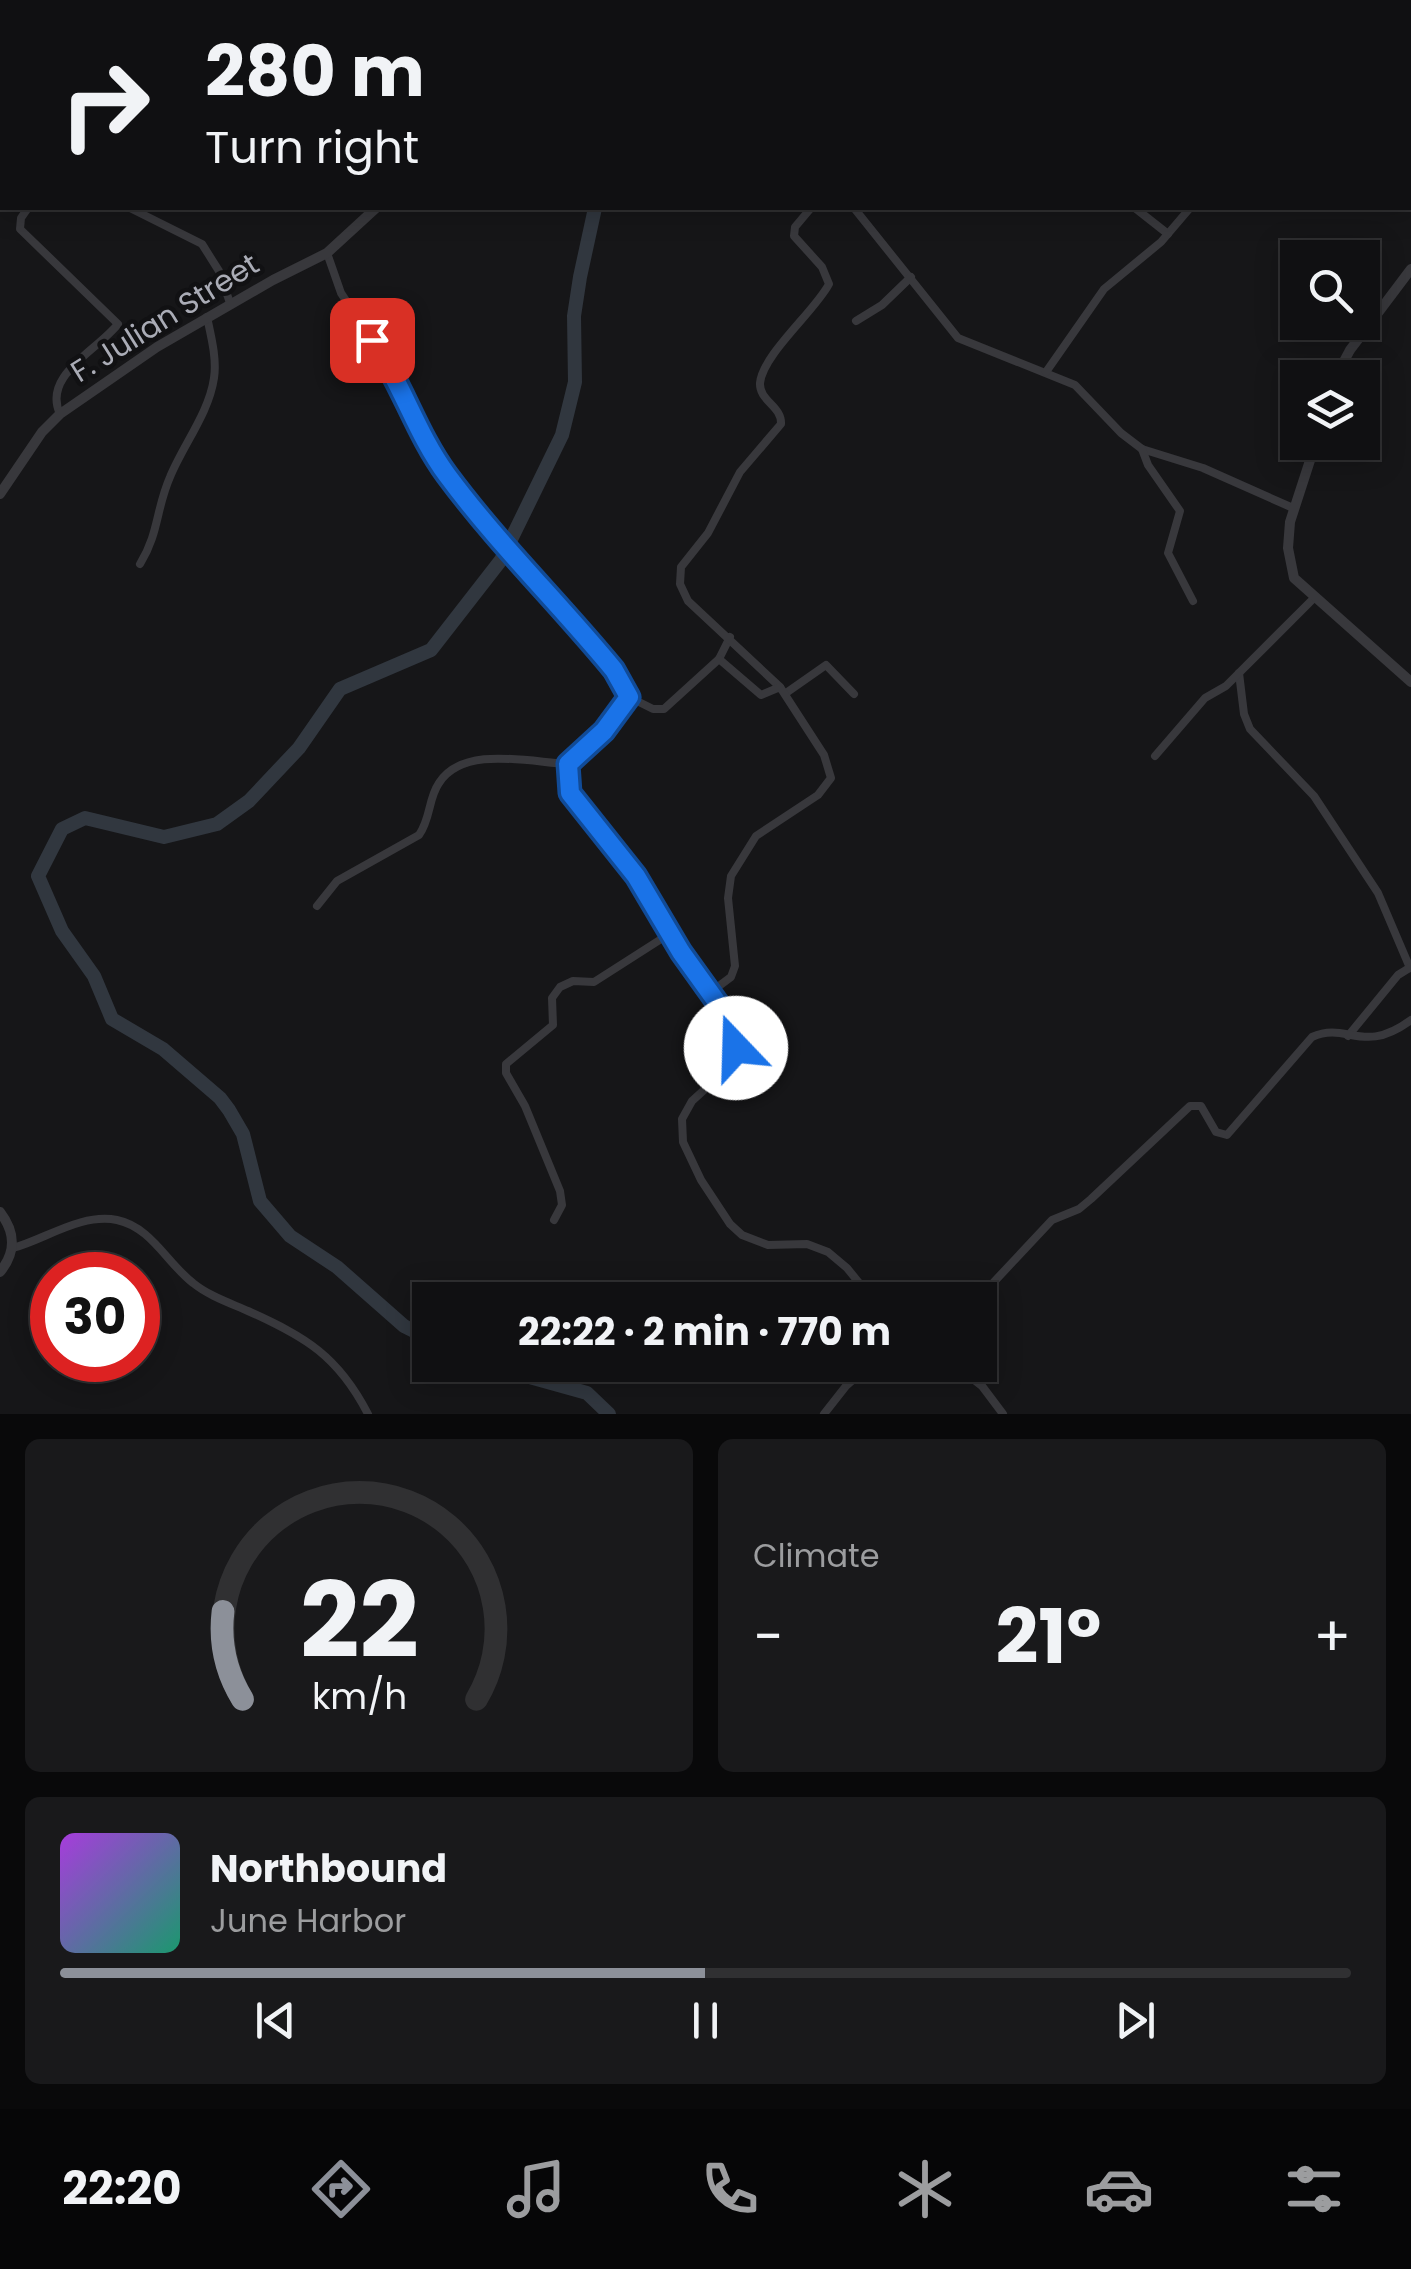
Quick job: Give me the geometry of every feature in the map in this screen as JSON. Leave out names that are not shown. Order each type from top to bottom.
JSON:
[{"type":"street","points":[[27,210],[20,229],[118,324],[58,385],[54,401],[60,414]]},
{"type":"street","points":[[134,210],[202,244],[219,272],[230,303]]},
{"type":"street","name":"F. Julian Street","points":[[0,494],[42,432],[60,414],[110,377],[230,303],[327,254],[374,210]]},
{"type":"street","points":[[711,992],[731,977],[736,966],[728,887],[731,876],[756,836],[818,795],[830,778],[824,754],[783,690],[688,601],[679,575],[685,560],[715,521],[740,472],[780,424],[781,415],[762,392],[760,381],[780,347],[829,284],[825,272],[794,236],[794,227],[808,210]]},
{"type":"street","points":[[856,210],[958,338],[1046,372],[1083,391],[1120,433],[1142,449],[1203,468],[1293,508]]},
{"type":"street","points":[[1138,210],[1168,234]]},
{"type":"street","points":[[1046,372],[1104,289],[1168,234],[1188,210]]},
{"type":"street","points":[[327,254],[341,293],[397,378],[425,442],[449,478],[614,670],[629,697],[653,710],[664,709],[719,660],[730,637]]},
{"type":"street","points":[[1344,360],[1411,269]]},
{"type":"street","points":[[856,321],[882,306],[910,277]]},
{"type":"street","points":[[140,564],[156,536],[169,478],[212,387],[215,366],[207,317]]},
{"type":"street","points":[[1142,449],[1148,465],[1180,510],[1168,553],[1194,601]]},
{"type":"street","points":[[1310,460],[1288,535],[1291,567],[1298,584],[1411,682]]},
{"type":"street","points":[[1155,756],[1205,698],[1224,688],[1314,598]]},
{"type":"street","points":[[719,660],[761,695],[783,690],[826,665],[854,694]]},
{"type":"street","points":[[1239,673],[1242,704],[1250,729],[1314,796],[1378,893],[1410,968],[1398,976],[1348,1036]]},
{"type":"street","points":[[317,906],[337,881],[419,834],[429,817],[436,786],[452,768],[482,759],[568,764],[604,731],[629,697]]},
{"type":"street","points":[[568,764],[570,793],[636,876],[670,934],[729,1019],[738,1040],[724,1071],[684,1112],[681,1131],[688,1157],[716,1205],[742,1235],[768,1245],[807,1244],[828,1252],[859,1282]]},
{"type":"street","points":[[554,1220],[561,1208],[560,1191],[526,1106],[505,1067],[554,1023],[552,998],[560,987],[569,982],[590,983],[600,979],[670,934]]},
{"type":"street","points":[[994,1282],[1052,1220],[1091,1200],[1186,1108],[1201,1106],[1216,1132],[1227,1135],[1312,1037],[1325,1033],[1385,1036],[1411,1020]]},
{"type":"street","points":[[0,1212],[12,1234],[13,1248],[0,1272]]},
{"type":"street","points":[[13,1248],[97,1219],[132,1225],[194,1285],[325,1352],[353,1386],[368,1414]]},
{"type":"street","points":[[824,1414],[851,1382]]},
{"type":"street","points":[[977,1382],[1003,1414]]},
{"type":"waterway","points":[[412,1330],[337,1267],[290,1236],[260,1201],[243,1134],[229,1110],[163,1049],[112,1019],[94,976],[62,931],[38,876],[62,829],[85,818],[164,837],[217,824],[249,801],[299,748],[340,689],[431,650],[501,560],[562,435],[575,382],[574,316],[595,210]]},
{"type":"waterway","points":[[548,1382],[587,1393],[609,1414]]},
{"type":"route","points":[[372,340],[397,378],[425,442],[449,478],[614,670],[629,697],[617,717],[568,764],[568,787],[636,876],[681,952],[729,1019],[736,1031],[736,1048]]}]
